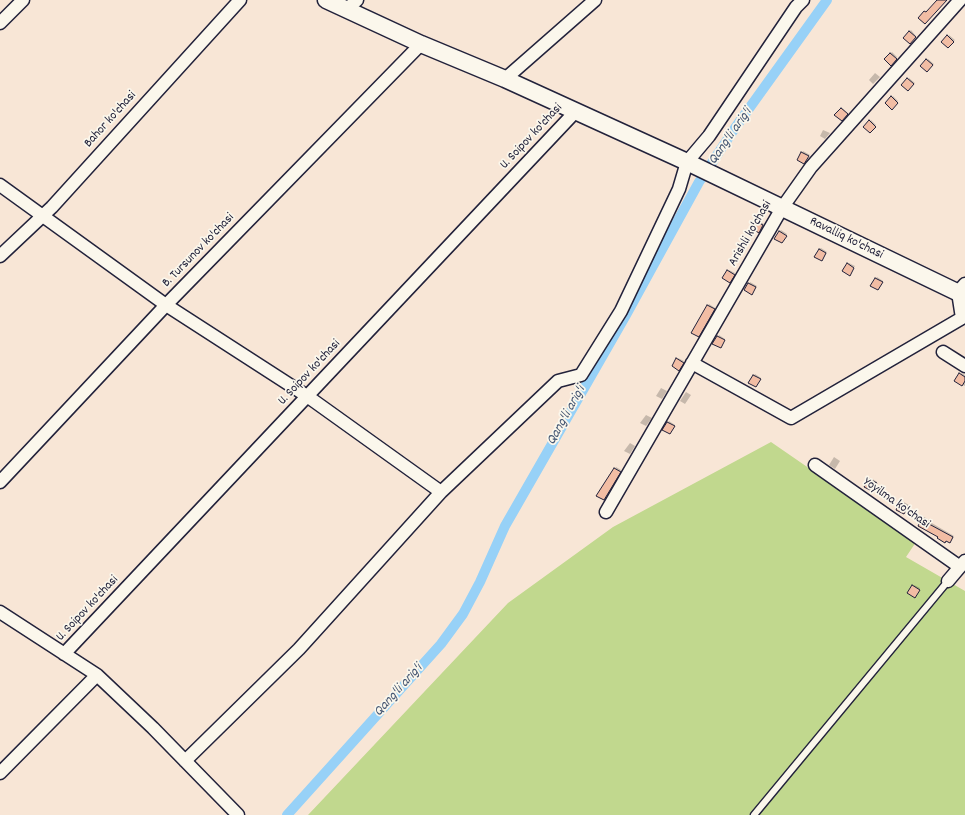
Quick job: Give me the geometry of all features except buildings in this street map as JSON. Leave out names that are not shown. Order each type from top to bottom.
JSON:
[{"type":"street","points":[[0,23],[23,0]]},
{"type":"street","name":"Bahor ko'chasi","points":[[0,256],[43,215],[240,0]]},
{"type":"street","name":"Ravalliq ko'chasi","points":[[326,0],[352,4],[421,44],[505,79],[576,111],[963,291]]},
{"type":"street","points":[[505,79],[595,0]]},
{"type":"street","points":[[185,761],[299,648],[440,492],[558,381],[581,375],[621,311],[679,189],[689,163],[709,136],[796,7],[803,0]]},
{"type":"street","name":"Arishli ko'chasi","points":[[606,512],[782,208],[811,167],[960,0]]},
{"type":"street","name":"B. Tursunov ko'chasi","points":[[0,482],[166,305],[421,44]]},
{"type":"street","name":"U. Soipov ko'chasi","points":[[64,654],[576,111]]},
{"type":"street","points":[[0,185],[166,305],[307,396],[440,492]]},
{"type":"street","points":[[692,363],[791,418],[962,318],[963,291]]},
{"type":"street","points":[[943,352],[965,366]]},
{"type":"street","name":"Yoyilma ko'chasi","points":[[816,465],[963,564]]},
{"type":"street","points":[[948,581],[963,564]]},
{"type":"street","points":[[0,612],[97,675],[153,728],[238,815]]},
{"type":"street","points":[[0,773],[97,675]]},
{"type":"lane","points":[[754,815],[948,581]]},
{"type":"green space","points":[[771,442],[916,542],[906,557],[965,591],[965,815],[308,815],[508,603],[613,527]]},
{"type":"waterway","name":"Qang'li arig'i","points":[[287,815],[441,644],[463,614],[480,582],[505,526],[626,315],[699,182],[735,128],[827,0]]}]
